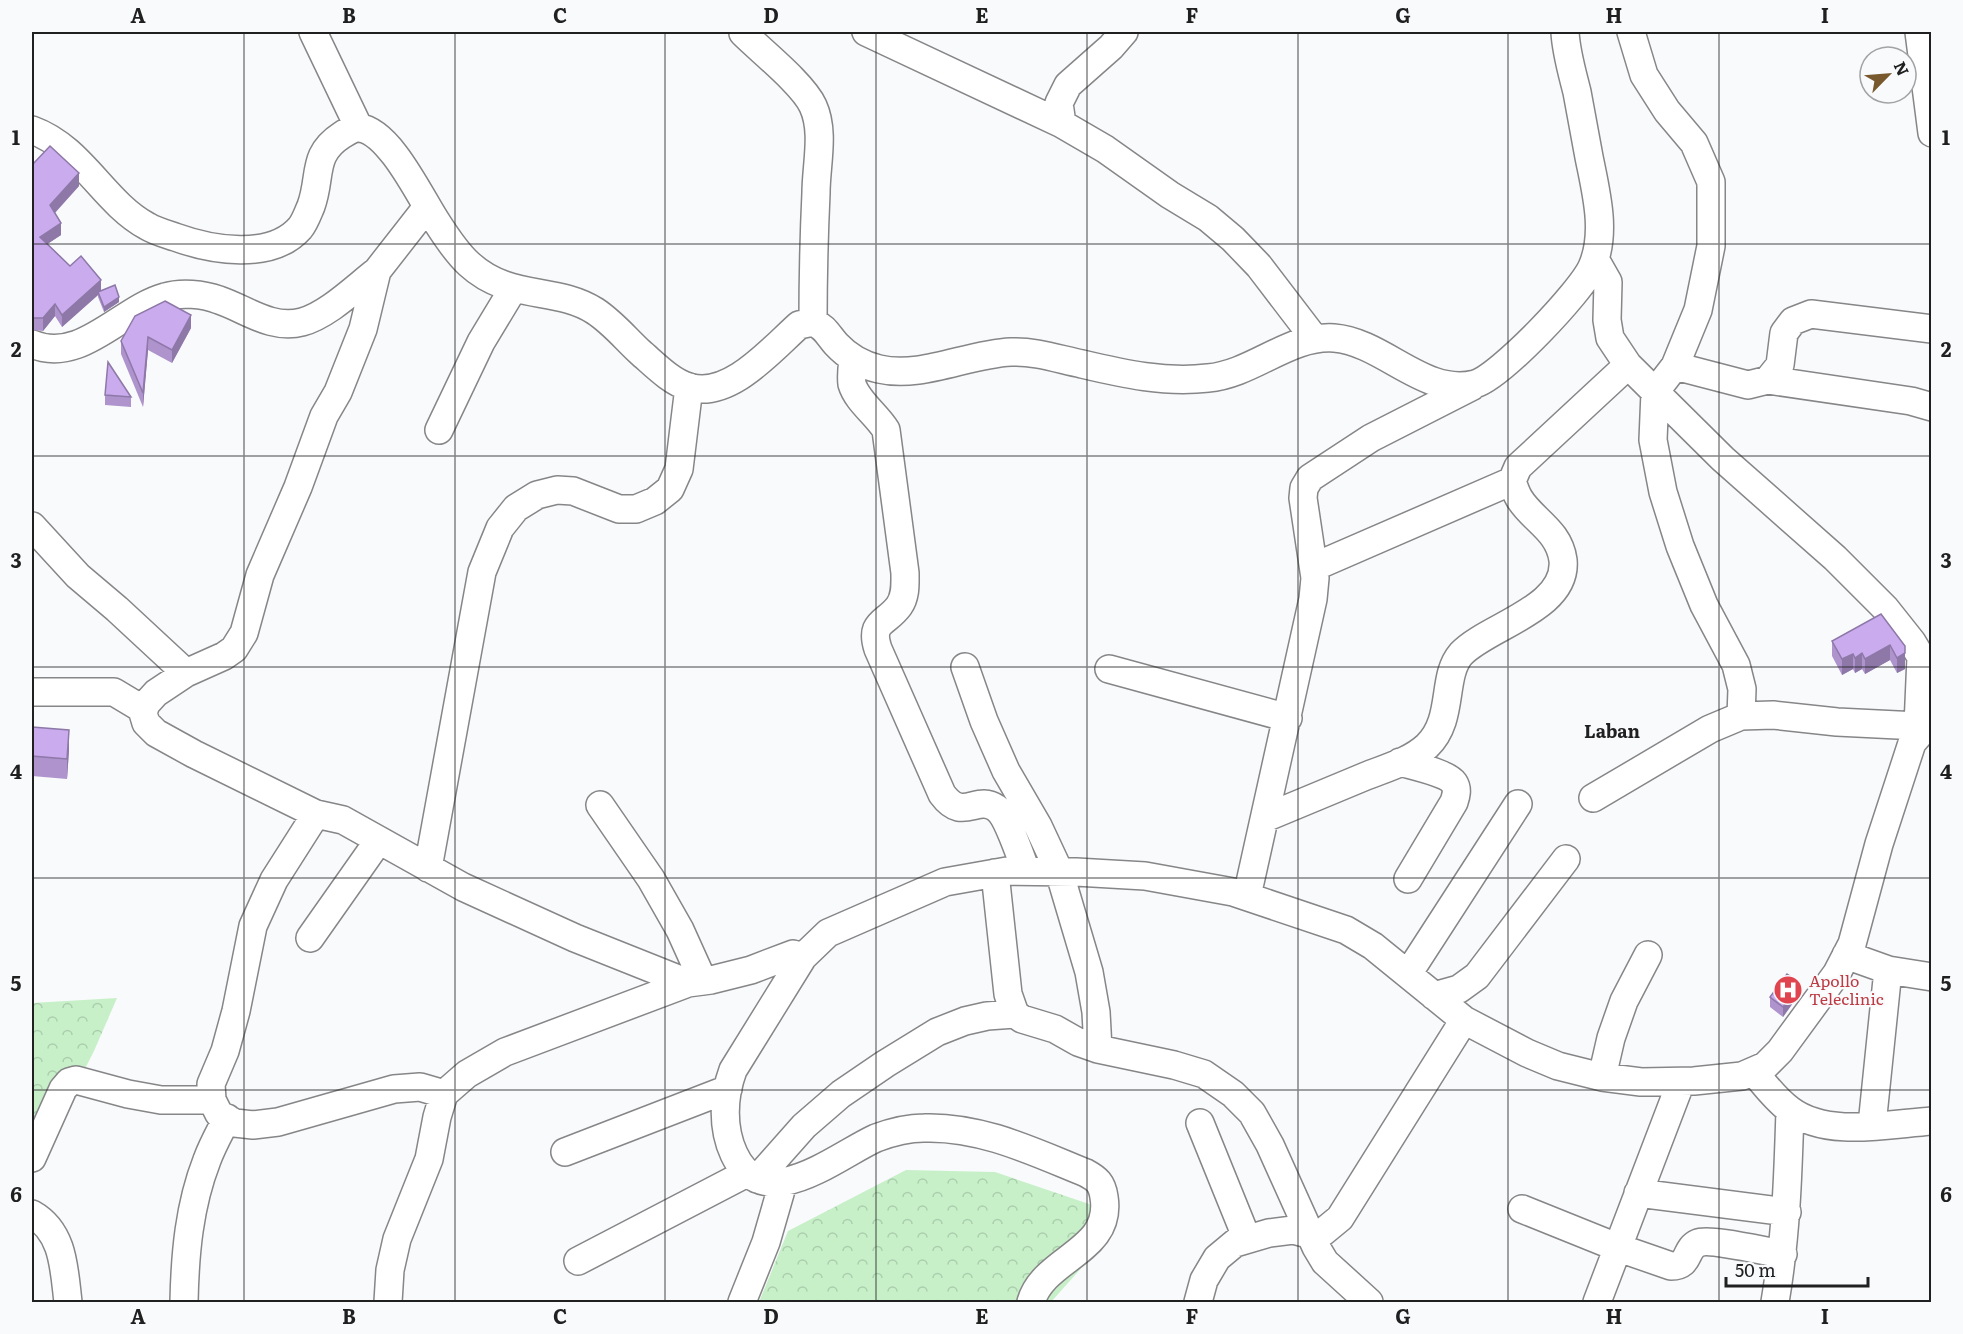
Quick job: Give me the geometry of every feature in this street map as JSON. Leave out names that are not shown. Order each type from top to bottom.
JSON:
[{"type":"street","points":[[313,32],[359,128]]},
{"type":"street","points":[[866,32],[1062,124],[1104,149],[1217,225],[1259,266],[1314,338]]},
{"type":"street","points":[[1247,896],[1313,599],[1314,567],[1304,511],[1304,488],[1310,478],[1323,467],[1497,371],[1549,321],[1583,283],[1595,259],[1599,233],[1596,193],[1565,32]]},
{"type":"street","points":[[1631,32],[1644,75],[1667,111],[1694,143],[1711,182],[1711,246],[1698,310],[1675,366],[1655,392],[1653,440],[1663,492],[1680,546],[1704,605],[1736,665],[1742,688],[1741,716]]},
{"type":"street","points":[[1919,32],[1932,133]]},
{"type":"street","points":[[743,33],[801,89],[812,104],[818,119],[813,322]]},
{"type":"street","points":[[1062,124],[1059,103],[1068,85],[1113,37]]},
{"type":"street","points":[[32,130],[72,154],[124,210],[148,227],[193,243],[241,251],[273,245],[299,229],[315,194],[320,158],[334,141],[349,130],[359,128],[375,134],[391,151],[448,240],[469,264],[490,279],[513,289],[580,303],[596,312],[665,372],[689,387],[712,388],[735,380],[799,326],[813,322],[825,329],[836,344],[853,360],[898,372],[921,370],[956,361],[1012,352],[1037,353],[1158,379],[1190,380],[1214,378],[1232,373],[1314,338],[1337,338],[1357,344],[1451,387],[1477,383]]},
{"type":"street","points":[[32,344],[61,349],[72,346],[83,342],[143,306],[165,297],[189,294],[218,299],[254,316],[277,323],[300,322],[320,314],[377,271],[427,207]]},
{"type":"street","points":[[762,1178],[738,1162],[728,1137],[725,1120],[728,1089],[733,1070],[742,1053],[803,957],[828,933],[861,917],[945,882],[995,873],[1059,871],[1145,876],[1216,888],[1247,896],[1346,930],[1373,946],[1464,1020],[1537,1058],[1602,1077],[1641,1082],[1681,1082],[1734,1077],[1754,1072],[1773,1059],[1794,1035],[1837,973],[1852,944],[1879,844],[1908,753],[1923,728],[1926,660],[1885,608],[1835,558],[1723,459],[1628,365],[1610,338],[1607,320],[1608,282],[1595,259]]},
{"type":"street","points":[[377,271],[363,329],[338,392],[324,417],[298,487],[260,575],[244,633],[234,648],[224,656],[186,673],[156,693],[146,704],[144,710],[146,723],[156,733],[194,754],[316,814],[343,820],[463,887],[575,938],[695,982]]},
{"type":"street","points":[[439,430],[481,342],[513,289]]},
{"type":"street","points":[[1768,380],[1780,365],[1784,333],[1794,321],[1811,314],[1932,329]]},
{"type":"street","points":[[853,360],[852,382],[856,392],[880,419],[886,430],[905,573],[904,596],[899,606],[881,621],[875,630],[878,649],[942,794],[949,804],[958,808],[988,804],[997,808],[1003,816],[1026,871]]},
{"type":"street","points":[[1314,567],[1512,481],[1518,467],[1628,365]]},
{"type":"street","points":[[1675,366],[1748,385],[1768,380],[1911,401],[1932,407]]},
{"type":"street","points":[[428,868],[482,572],[500,528],[516,507],[537,495],[557,490],[573,491],[619,509],[636,509],[655,501],[670,489],[679,469],[689,387]]},
{"type":"street","points":[[1265,818],[1400,762],[1426,746],[1441,727],[1452,671],[1461,655],[1476,642],[1539,606],[1558,584],[1563,561],[1555,538],[1519,499],[1512,481]]},
{"type":"street","points":[[32,526],[78,576],[186,673]]},
{"type":"street","points":[[966,667],[984,721],[1006,771],[1038,826],[1059,871],[1089,972],[1096,1012],[1098,1049]]},
{"type":"street","points":[[1109,669],[1288,718]]},
{"type":"street","points":[[32,692],[114,692],[144,710]]},
{"type":"street","points":[[1593,798],[1710,729],[1741,716],[1773,715],[1923,728]]},
{"type":"street","points":[[1400,762],[1446,777],[1454,784],[1456,793],[1454,802],[1408,879]]},
{"type":"street","points":[[1408,974],[1518,804]]},
{"type":"street","points":[[600,805],[651,879],[680,930],[695,982]]},
{"type":"street","points":[[184,1302],[185,1255],[195,1195],[207,1160],[219,1109],[211,1084],[225,1051],[236,1011],[253,926],[274,880],[316,814]]},
{"type":"street","points":[[309,938],[379,840]]},
{"type":"street","points":[[1434,996],[1459,989],[1477,976],[1566,859]]},
{"type":"street","points":[[995,873],[1008,994],[1015,1014],[1022,1019],[1054,1029],[1078,1042],[1098,1049],[1174,1065],[1204,1074],[1233,1094],[1252,1113],[1270,1145],[1308,1234],[1325,1262],[1369,1302]]},
{"type":"street","points":[[388,1302],[390,1270],[397,1239],[429,1158],[436,1117],[444,1094],[467,1074],[505,1052],[695,982],[751,970],[793,954],[803,957]]},
{"type":"street","points":[[1602,1077],[1611,1038],[1624,1001],[1648,955]]},
{"type":"street","points":[[1846,955],[1888,970],[1932,977]]},
{"type":"street","points":[[1872,1125],[1888,970]]},
{"type":"street","points":[[742,1302],[766,1242],[762,1178],[804,1126],[841,1094],[937,1032],[965,1021],[987,1016],[1015,1014]]},
{"type":"street","points":[[1198,1302],[1204,1280],[1217,1258],[1235,1243],[1269,1233],[1293,1230],[1308,1234],[1323,1232],[1340,1218],[1464,1020]]},
{"type":"street","points":[[1754,1072],[1790,1110],[1816,1124],[1849,1127],[1932,1121]]},
{"type":"street","points":[[32,1158],[63,1089],[69,1082],[76,1080],[128,1094],[219,1109],[235,1123],[253,1125],[278,1122],[393,1089],[420,1087],[444,1094]]},
{"type":"street","points":[[1597,1302],[1681,1082]]},
{"type":"street","points":[[565,1152],[728,1089]]},
{"type":"street","points":[[1775,1302],[1787,1212],[1790,1110]]},
{"type":"street","points":[[1200,1123],[1247,1239]]},
{"type":"street","points":[[578,1261],[762,1178],[817,1170],[890,1133],[926,1128],[976,1132],[1086,1173],[1097,1179],[1103,1187],[1105,1217],[1100,1231],[1045,1278],[1034,1293],[1031,1302]]},
{"type":"street","points":[[1638,1193],[1787,1212]]},
{"type":"street","points":[[1522,1209],[1671,1266],[1678,1266],[1684,1262],[1692,1248],[1705,1241],[1783,1254]]},
{"type":"street","points":[[32,1214],[53,1233],[62,1257],[68,1302]]},
{"type":"green space","points":[[117,998],[94,1051],[32,1173],[32,1003]]},
{"type":"green space","points":[[906,1170],[995,1172],[1095,1206],[1093,1255],[1051,1302],[759,1302],[788,1231]]},
{"type":"building","points":[[50,146],[79,173],[50,205],[61,223],[40,237],[70,266],[81,256],[101,280],[62,315],[55,304],[43,318],[32,318],[32,165]]},
{"type":"building","points":[[115,285],[119,297],[104,307],[98,292]]},
{"type":"building","points":[[165,301],[191,315],[172,350],[148,337],[143,393],[121,341],[135,316]]},
{"type":"building","points":[[108,362],[131,397],[105,395]]},
{"type":"building","points":[[1881,614],[1905,646],[1905,653],[1897,658],[1890,645],[1865,659],[1862,653],[1855,658],[1853,654],[1842,659],[1832,641]]},
{"type":"building","points":[[32,727],[69,730],[67,759],[32,756]]},
{"type":"building","points":[[1787,974],[1800,983],[1783,1007],[1770,997]]},
{"type":"place","name":"Apollo Teleclinic","points":[[1788,990]]},
{"type":"district","name":"Laban","points":[[1612,732]]}]
